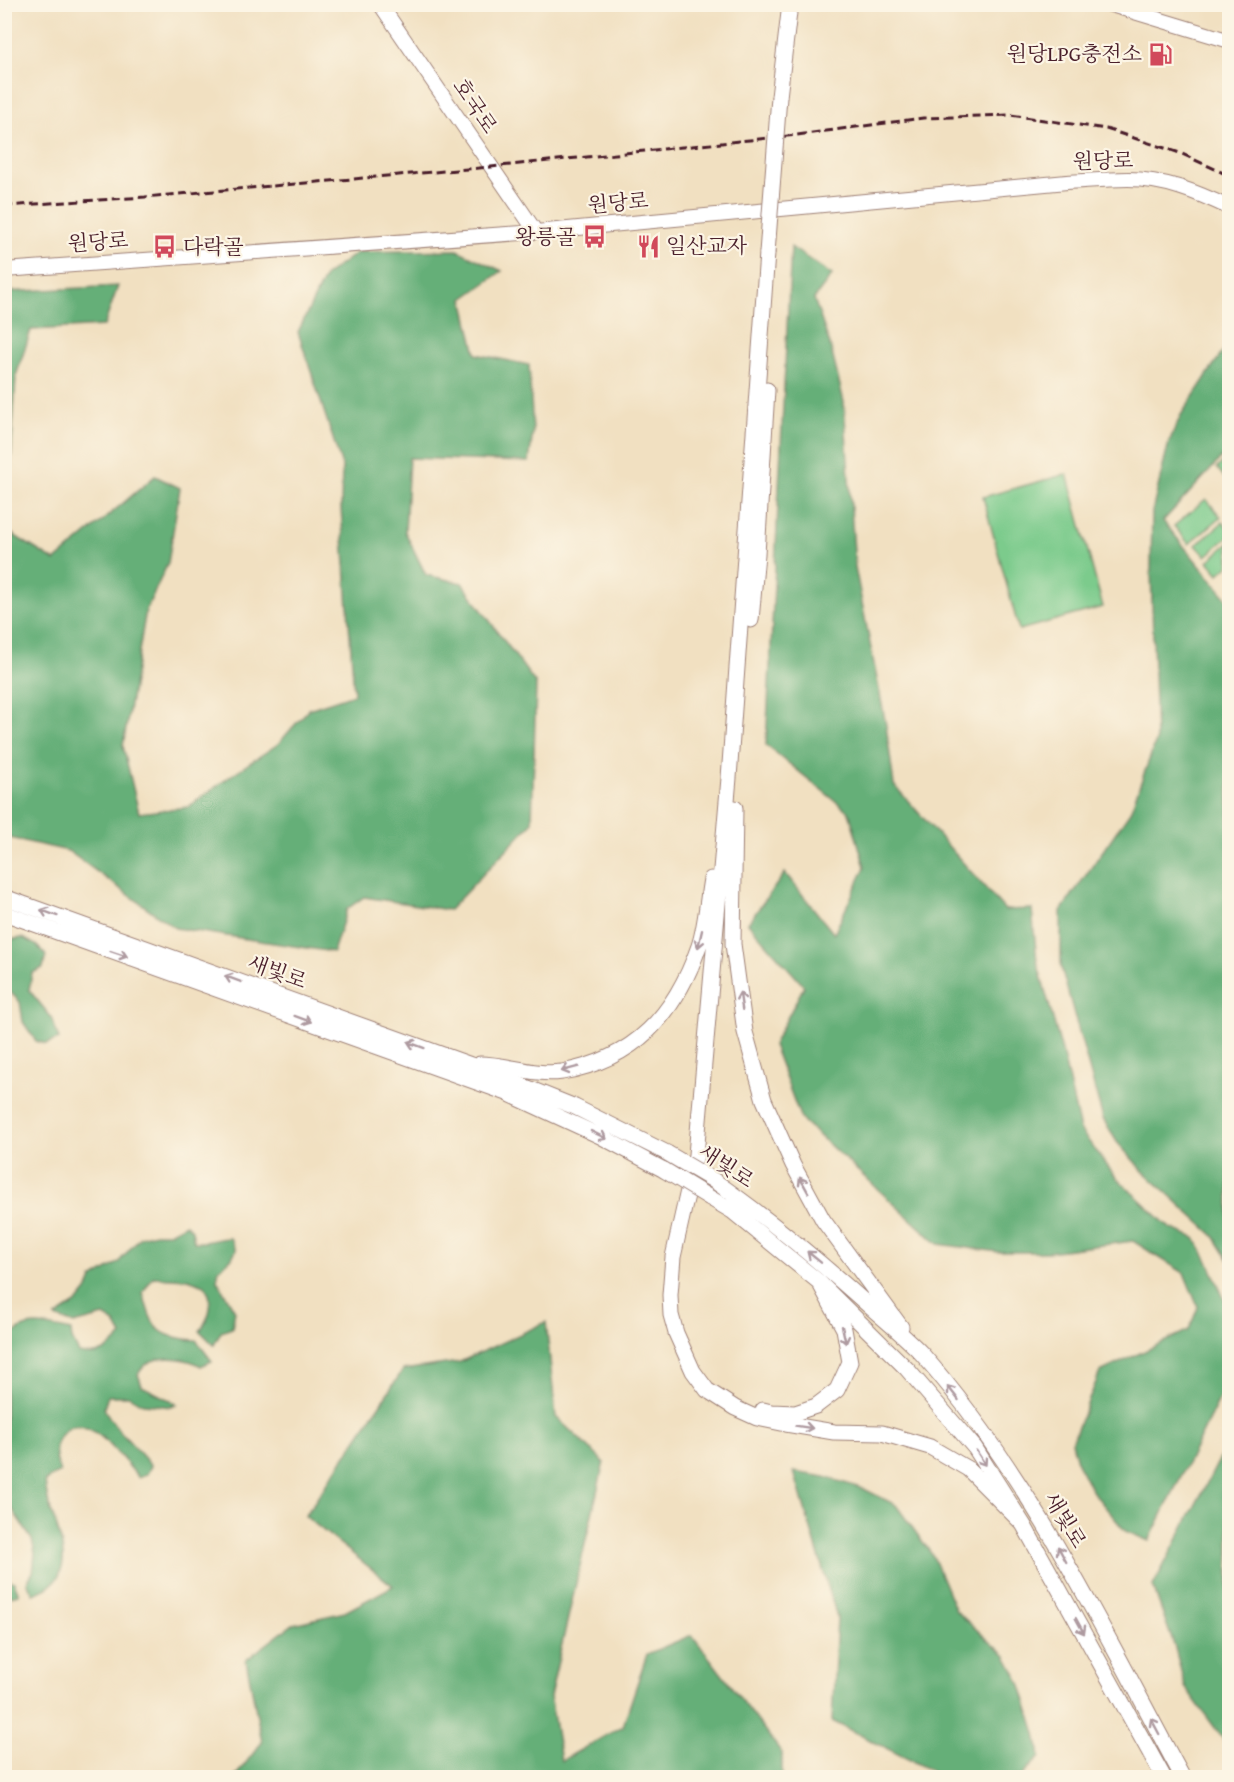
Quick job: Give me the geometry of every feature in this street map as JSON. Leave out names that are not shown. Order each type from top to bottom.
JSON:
[{"type":"highway","points":[[790,4],[771,253],[757,554],[732,778],[696,1155],[673,1257],[670,1295],[676,1333],[693,1371],[706,1390],[735,1408],[757,1418],[834,1432],[882,1433],[930,1447],[968,1469],[1023,1524]]},
{"type":"highway","points":[[783,96],[798,4]]},
{"type":"highway","points":[[491,1074],[511,1081],[535,1072],[560,1072],[596,1062],[628,1047],[653,1028],[680,991],[699,945],[732,778]]},
{"type":"highway","points":[[732,778],[701,1156],[685,1236],[678,1290],[679,1321],[687,1345],[706,1376],[725,1393],[748,1405],[771,1412],[795,1413],[816,1406],[837,1390],[850,1362],[844,1329],[819,1282]]},
{"type":"highway","points":[[732,778],[733,944],[745,1032],[764,1100],[793,1165],[823,1220],[921,1353]]},
{"type":"highway","name":"새빛로","points":[[4,897],[491,1074]]},
{"type":"highway","name":"새빛로","points":[[4,913],[511,1081],[585,1111],[668,1154],[713,1180],[764,1216],[827,1268],[921,1353],[989,1439],[1052,1535],[1182,1778]]},
{"type":"highway","name":"새빛로","points":[[511,1081],[600,1136],[664,1170],[732,1211],[819,1282],[907,1369],[975,1448],[1023,1524],[1164,1778]]},
{"type":"main road","name":"호국로","points":[[380,4],[536,232]]},
{"type":"main road","points":[[1108,4],[1230,42]]},
{"type":"main road","points":[[1140,4],[1230,32]]},
{"type":"main road","name":"원당로","points":[[4,270],[536,232],[1067,182],[1129,179],[1168,184],[1199,193],[1230,208]]},
{"type":"green space","points":[[791,247],[832,275],[814,299],[830,345],[844,402],[855,567],[886,725],[894,785],[1005,910],[1032,909],[1037,961],[1062,1051],[1080,1130],[1115,1176],[1170,1228],[1195,1238],[1207,1259],[1229,1310],[1229,1379],[1149,1541],[1125,1531],[1093,1492],[1078,1465],[1072,1442],[1100,1372],[1189,1330],[1198,1307],[1184,1273],[1133,1241],[1048,1252],[999,1252],[938,1244],[801,1119],[773,1045],[804,986],[748,923],[785,873],[834,934],[865,867],[849,812],[766,745]]},
{"type":"green space","points":[[457,250],[502,271],[463,299],[476,354],[529,365],[533,431],[529,462],[409,458],[405,532],[426,575],[462,583],[536,684],[532,823],[449,910],[364,897],[347,909],[333,952],[175,928],[68,851],[5,837],[5,292],[118,286],[104,326],[31,330],[16,376],[7,531],[55,561],[155,476],[180,488],[168,563],[146,610],[123,746],[139,813],[188,807],[278,744],[309,709],[354,694],[341,508],[342,466],[298,332],[325,276],[358,252]]},
{"type":"green space","points":[[1229,342],[1229,450],[1163,521],[1229,601],[1229,1260],[1214,1236],[1143,1171],[1117,1142],[1103,1119],[1061,967],[1061,911],[1130,812],[1156,741],[1151,569],[1152,512],[1169,442],[1181,415]]},
{"type":"green space","points":[[1229,457],[1229,483],[1217,468]]},
{"type":"green space","points":[[1067,474],[1103,607],[1019,630],[983,497]]},
{"type":"green space","points":[[1206,499],[1221,517],[1189,544],[1174,526]]},
{"type":"green space","points":[[1223,522],[1229,529],[1229,536],[1206,556],[1196,545]]},
{"type":"green space","points":[[1229,543],[1229,565],[1219,574],[1208,561]]},
{"type":"green space","points":[[23,938],[36,945],[46,955],[43,968],[32,973],[29,990],[51,1017],[59,1039],[46,1044],[36,1041],[23,1022],[20,1002],[10,992],[5,992],[5,940]]},
{"type":"green space","points":[[186,1224],[192,1230],[194,1242],[230,1238],[236,1250],[231,1259],[219,1269],[217,1280],[235,1311],[232,1328],[221,1332],[214,1345],[200,1331],[210,1308],[210,1297],[205,1285],[188,1279],[153,1277],[143,1292],[153,1323],[164,1333],[183,1339],[196,1340],[212,1361],[201,1366],[182,1359],[167,1358],[144,1366],[138,1374],[142,1386],[177,1404],[171,1407],[143,1404],[129,1396],[108,1396],[104,1408],[114,1424],[151,1466],[147,1474],[138,1477],[114,1449],[93,1431],[82,1427],[72,1427],[63,1433],[57,1442],[56,1452],[60,1472],[45,1481],[48,1501],[61,1543],[62,1568],[57,1578],[48,1587],[33,1594],[27,1582],[33,1572],[35,1553],[32,1540],[5,1498],[5,1337],[28,1326],[46,1326],[71,1331],[79,1353],[93,1354],[108,1349],[122,1335],[115,1323],[104,1316],[74,1324],[55,1317],[77,1303],[87,1291],[92,1279],[118,1263],[140,1237],[155,1233],[169,1233]]},
{"type":"green space","points":[[546,1322],[556,1417],[604,1462],[550,1696],[561,1761],[623,1726],[647,1654],[692,1635],[782,1753],[782,1777],[235,1777],[262,1742],[246,1660],[293,1624],[345,1612],[393,1586],[305,1516],[403,1370],[460,1362]]},
{"type":"green space","points":[[1229,1441],[1229,1747],[1185,1687],[1175,1648],[1153,1586]]},
{"type":"green space","points":[[794,1472],[825,1477],[864,1489],[896,1505],[933,1556],[956,1611],[1006,1656],[1020,1682],[1036,1733],[1040,1756],[1021,1777],[933,1777],[932,1771],[832,1721],[837,1617]]},
{"type":"green space","points":[[5,1578],[14,1582],[19,1594],[5,1597]]},
{"type":"railway","points":[[4,206],[145,197],[491,167],[797,135],[923,118],[1010,115],[1106,129],[1180,153],[1230,176]]},
{"type":"place","name":"원당LPG충전소","points":[[1160,54]]},
{"type":"place","name":"왕릉골","points":[[594,237]]},
{"type":"place","name":"일산교자","points":[[648,246]]},
{"type":"place","name":"다락골","points":[[165,247]]}]
